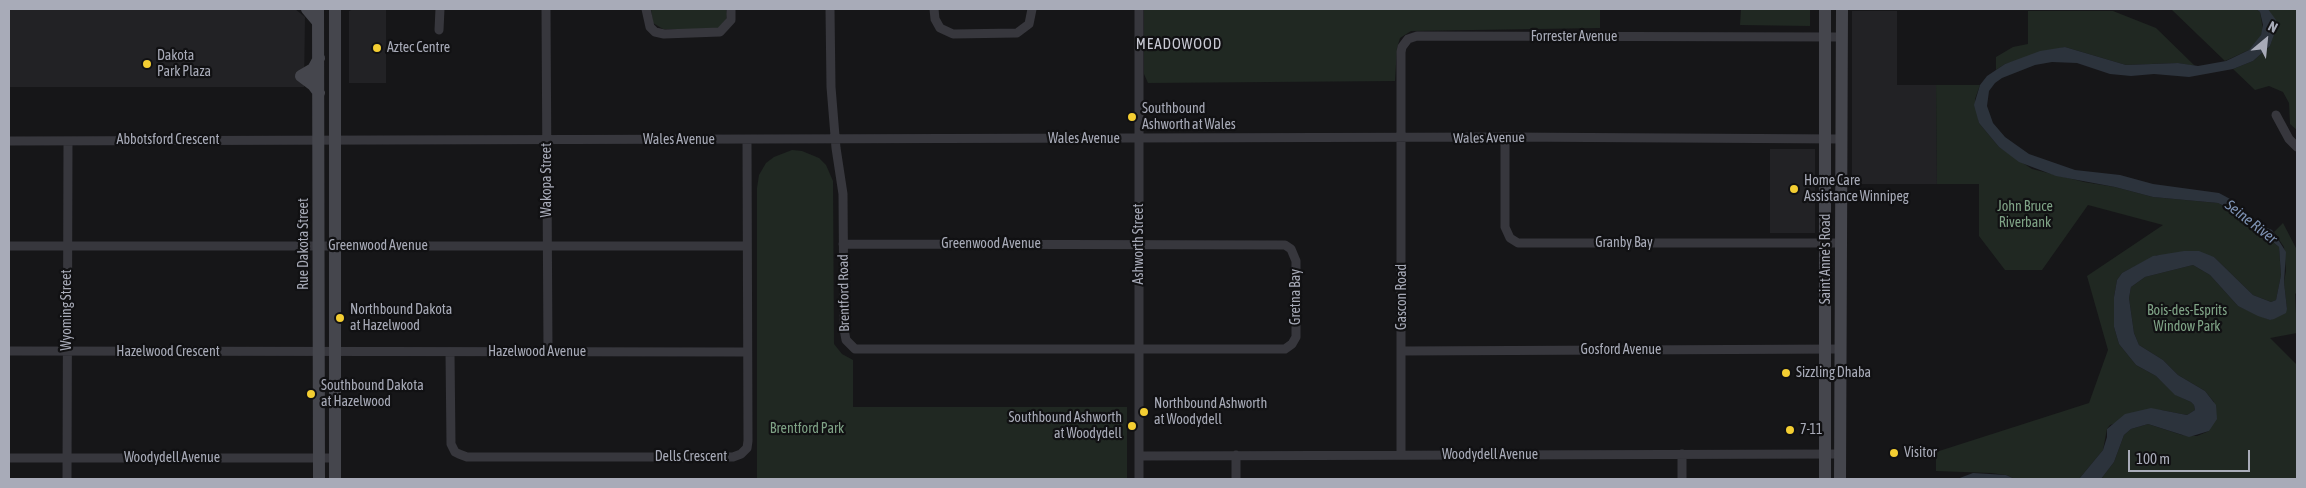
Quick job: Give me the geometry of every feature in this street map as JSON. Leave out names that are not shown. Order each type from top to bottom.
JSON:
[{"type":"main road","points":[[308,9],[318,22]]},
{"type":"main road","name":"Rue Dakota Street","points":[[318,9],[319,94],[327,140],[334,246],[319,479]]},
{"type":"main road","name":"Rue Dakota Street","points":[[334,9],[319,246],[335,479]]},
{"type":"main road","name":"Saint Anne's Road","points":[[1825,9],[1825,479]]},
{"type":"main road","name":"Saint Anne's Road","points":[[1840,479],[1842,9]]},
{"type":"main road","points":[[318,58],[313,69],[300,76],[313,85],[319,94]]},
{"type":"main road","points":[[1825,240],[1841,240]]},
{"type":"street","points":[[439,30],[440,9]]},
{"type":"street","name":"Wakopa Street","points":[[546,9],[548,352]]},
{"type":"street","points":[[646,9],[649,24],[655,32],[716,34],[724,30],[729,24],[731,9]]},
{"type":"street","name":"Brentford Road","points":[[830,9],[831,87],[835,140],[842,182],[846,340],[856,349],[1139,350]]},
{"type":"street","points":[[934,9],[935,19],[940,28],[953,34],[1017,33],[1029,24],[1032,9]]},
{"type":"street","name":"Ashworth Street","points":[[1139,9],[1139,479]]},
{"type":"street","name":"Forrester Avenue","points":[[1402,139],[1401,52],[1402,46],[1412,37],[1842,37]]},
{"type":"street","points":[[2276,115],[2289,139],[2297,148]]},
{"type":"street","name":"Wales Avenue","points":[[327,140],[1402,139],[1504,137],[1842,139]]},
{"type":"street","name":"Granby Bay","points":[[1504,137],[1505,227],[1510,238],[1518,243],[1825,240]]},
{"type":"street","name":"Gascon Road","points":[[1401,455],[1402,139]]},
{"type":"street","name":"Abbotsford Crescent","points":[[9,141],[327,140]]},
{"type":"street","name":"Dells Crescent","points":[[450,352],[451,444],[455,452],[467,457],[737,457],[747,448],[748,441],[747,140]]},
{"type":"street","name":"Wyoming Street","points":[[67,479],[68,141]]},
{"type":"street","name":"Greenwood Avenue","points":[[843,244],[1139,245]]},
{"type":"street","name":"Gretna Bay","points":[[1139,245],[1285,245],[1291,249],[1296,261],[1296,337],[1292,344],[1285,349],[1139,350]]},
{"type":"street","name":"Greenwood Avenue","points":[[9,246],[747,246]]},
{"type":"street","name":"Gosford Avenue","points":[[1402,351],[1841,349]]},
{"type":"street","name":"Hazelwood Crescent","points":[[9,351],[327,352]]},
{"type":"street","name":"Hazelwood Avenue","points":[[327,352],[747,352]]},
{"type":"street","points":[[1682,454],[1682,479]]},
{"type":"street","name":"Woodydell Avenue","points":[[1140,456],[1840,454]]},
{"type":"street","points":[[1236,455],[1236,479]]},
{"type":"street","name":"Woodydell Avenue","points":[[9,458],[335,458]]},
{"type":"shaded area","points":[[9,9],[295,9],[305,17],[304,87],[9,87]]},
{"type":"shaded area","points":[[354,9],[386,9],[386,83],[349,83],[349,11]]},
{"type":"shaded area","points":[[1852,11],[1897,11],[1897,85],[1936,85],[1937,184],[1852,184]]},
{"type":"shaded area","points":[[1770,149],[1815,149],[1815,233],[1770,233]]},
{"type":"green space","points":[[651,9],[726,9],[727,14],[726,19],[716,29],[663,29],[653,23]]},
{"type":"green space","points":[[1144,9],[1600,9],[1600,28],[1411,31],[1400,38],[1397,48],[1395,81],[1148,83],[1144,74]]},
{"type":"green space","points":[[1741,9],[1810,9],[1810,26],[1740,25]]},
{"type":"green space","points":[[2171,9],[2256,9],[2260,12],[2263,30],[2259,40],[2249,50],[2225,61]]},
{"type":"green space","points":[[2268,9],[2297,9],[2297,130],[2290,124],[2289,103],[2283,92],[2269,86],[2255,90],[2233,69],[2253,61],[2270,46],[2277,24]]},
{"type":"green space","points":[[2028,11],[2113,11],[2156,28],[2195,66],[2178,63],[2126,65],[2065,47],[2005,64],[1996,70],[1996,57],[2013,47],[2028,44]]},
{"type":"green space","name":"John Bruce Riverbank","points":[[1936,85],[1980,85],[1975,99],[1979,123],[1999,147],[2032,169],[2153,197],[2218,203],[2238,213],[2279,247],[2281,275],[2276,300],[2271,302],[2253,295],[2214,257],[2157,255],[2122,273],[2117,280],[2114,297],[2114,327],[2119,344],[2136,365],[2156,376],[2176,395],[2191,402],[2195,410],[2187,415],[2161,410],[2110,425],[2107,429],[2103,450],[2079,479],[2015,479],[2006,475],[1991,473],[1936,471],[1936,452],[2089,403],[2108,350],[2087,276],[2163,225],[2088,205],[2042,270],[2005,270],[1979,236],[1979,184],[1937,184]]},
{"type":"green space","name":"Brentford Park","points":[[792,150],[802,151],[819,158],[826,165],[833,181],[834,344],[842,354],[853,360],[853,407],[1127,407],[1127,479],[757,479],[757,188],[759,175],[766,163],[774,157]]},
{"type":"green space","name":"Bois-des-Esprits Window Park","points":[[2283,223],[2297,250],[2297,292],[2295,294],[2297,333],[2270,338],[2297,365],[2297,479],[2101,479],[2114,462],[2124,435],[2131,429],[2148,424],[2182,435],[2197,436],[2209,431],[2214,402],[2205,391],[2178,375],[2163,360],[2139,345],[2134,333],[2129,298],[2131,287],[2145,277],[2193,265],[2210,275],[2238,306],[2270,320],[2287,309],[2284,282],[2286,271],[2284,247],[2274,232]]},
{"type":"water","name":"Seine River","points":[[2256,9],[2268,9],[2276,20],[2276,29],[2270,46],[2253,61],[2233,69],[2189,77],[2154,74],[2131,76],[2110,74],[2077,63],[2052,62],[2035,65],[2002,78],[1989,91],[1987,106],[1993,123],[2005,137],[2029,154],[2075,170],[2120,175],[2153,184],[2219,193],[2232,200],[2234,205],[2255,223],[2272,230],[2286,252],[2284,282],[2287,309],[2286,313],[2270,320],[2238,306],[2210,275],[2193,265],[2145,277],[2131,287],[2129,298],[2134,333],[2139,345],[2163,360],[2178,375],[2205,391],[2216,405],[2217,419],[2209,431],[2189,437],[2148,424],[2131,429],[2124,435],[2114,462],[2101,479],[2079,479],[2103,450],[2107,429],[2125,414],[2151,408],[2187,415],[2195,410],[2191,402],[2175,395],[2156,376],[2136,365],[2119,344],[2114,327],[2114,297],[2117,280],[2122,273],[2153,256],[2184,251],[2199,251],[2214,257],[2253,295],[2271,302],[2276,300],[2281,275],[2279,247],[2238,213],[2218,203],[2153,197],[2115,187],[2056,176],[2019,162],[1999,147],[1979,123],[1974,105],[1980,85],[1987,76],[2005,64],[2040,51],[2065,47],[2126,65],[2178,63],[2198,66],[2226,61],[2249,50],[2261,35],[2263,25],[2260,12]]},
{"type":"water","points":[[1973,473],[2006,475],[2015,479],[1957,479]]},
{"type":"place","name":"Aztec Centre","points":[[377,48]]},
{"type":"place","name":"Dakota Park Plaza","points":[[147,64]]},
{"type":"place","name":"Southbound Ashworth at Wales","points":[[1132,117]]},
{"type":"place","name":"Home Care Assistance Winnipeg","points":[[1794,189]]},
{"type":"place","name":"Northbound Dakota at Hazelwood","points":[[340,318]]},
{"type":"place","name":"Sizzling Dhaba","points":[[1786,373]]},
{"type":"place","name":"Southbound Dakota at Hazelwood","points":[[311,394]]},
{"type":"place","name":"Northbound Ashworth at Woodydell","points":[[1144,412]]},
{"type":"place","name":"Southbound Ashworth at Woodydell","points":[[1132,426]]},
{"type":"place","name":"7-11","points":[[1790,430]]},
{"type":"place","name":"Visitor","points":[[1894,453]]},
{"type":"district","name":"MEADOWOOD","points":[[1179,44]]}]
